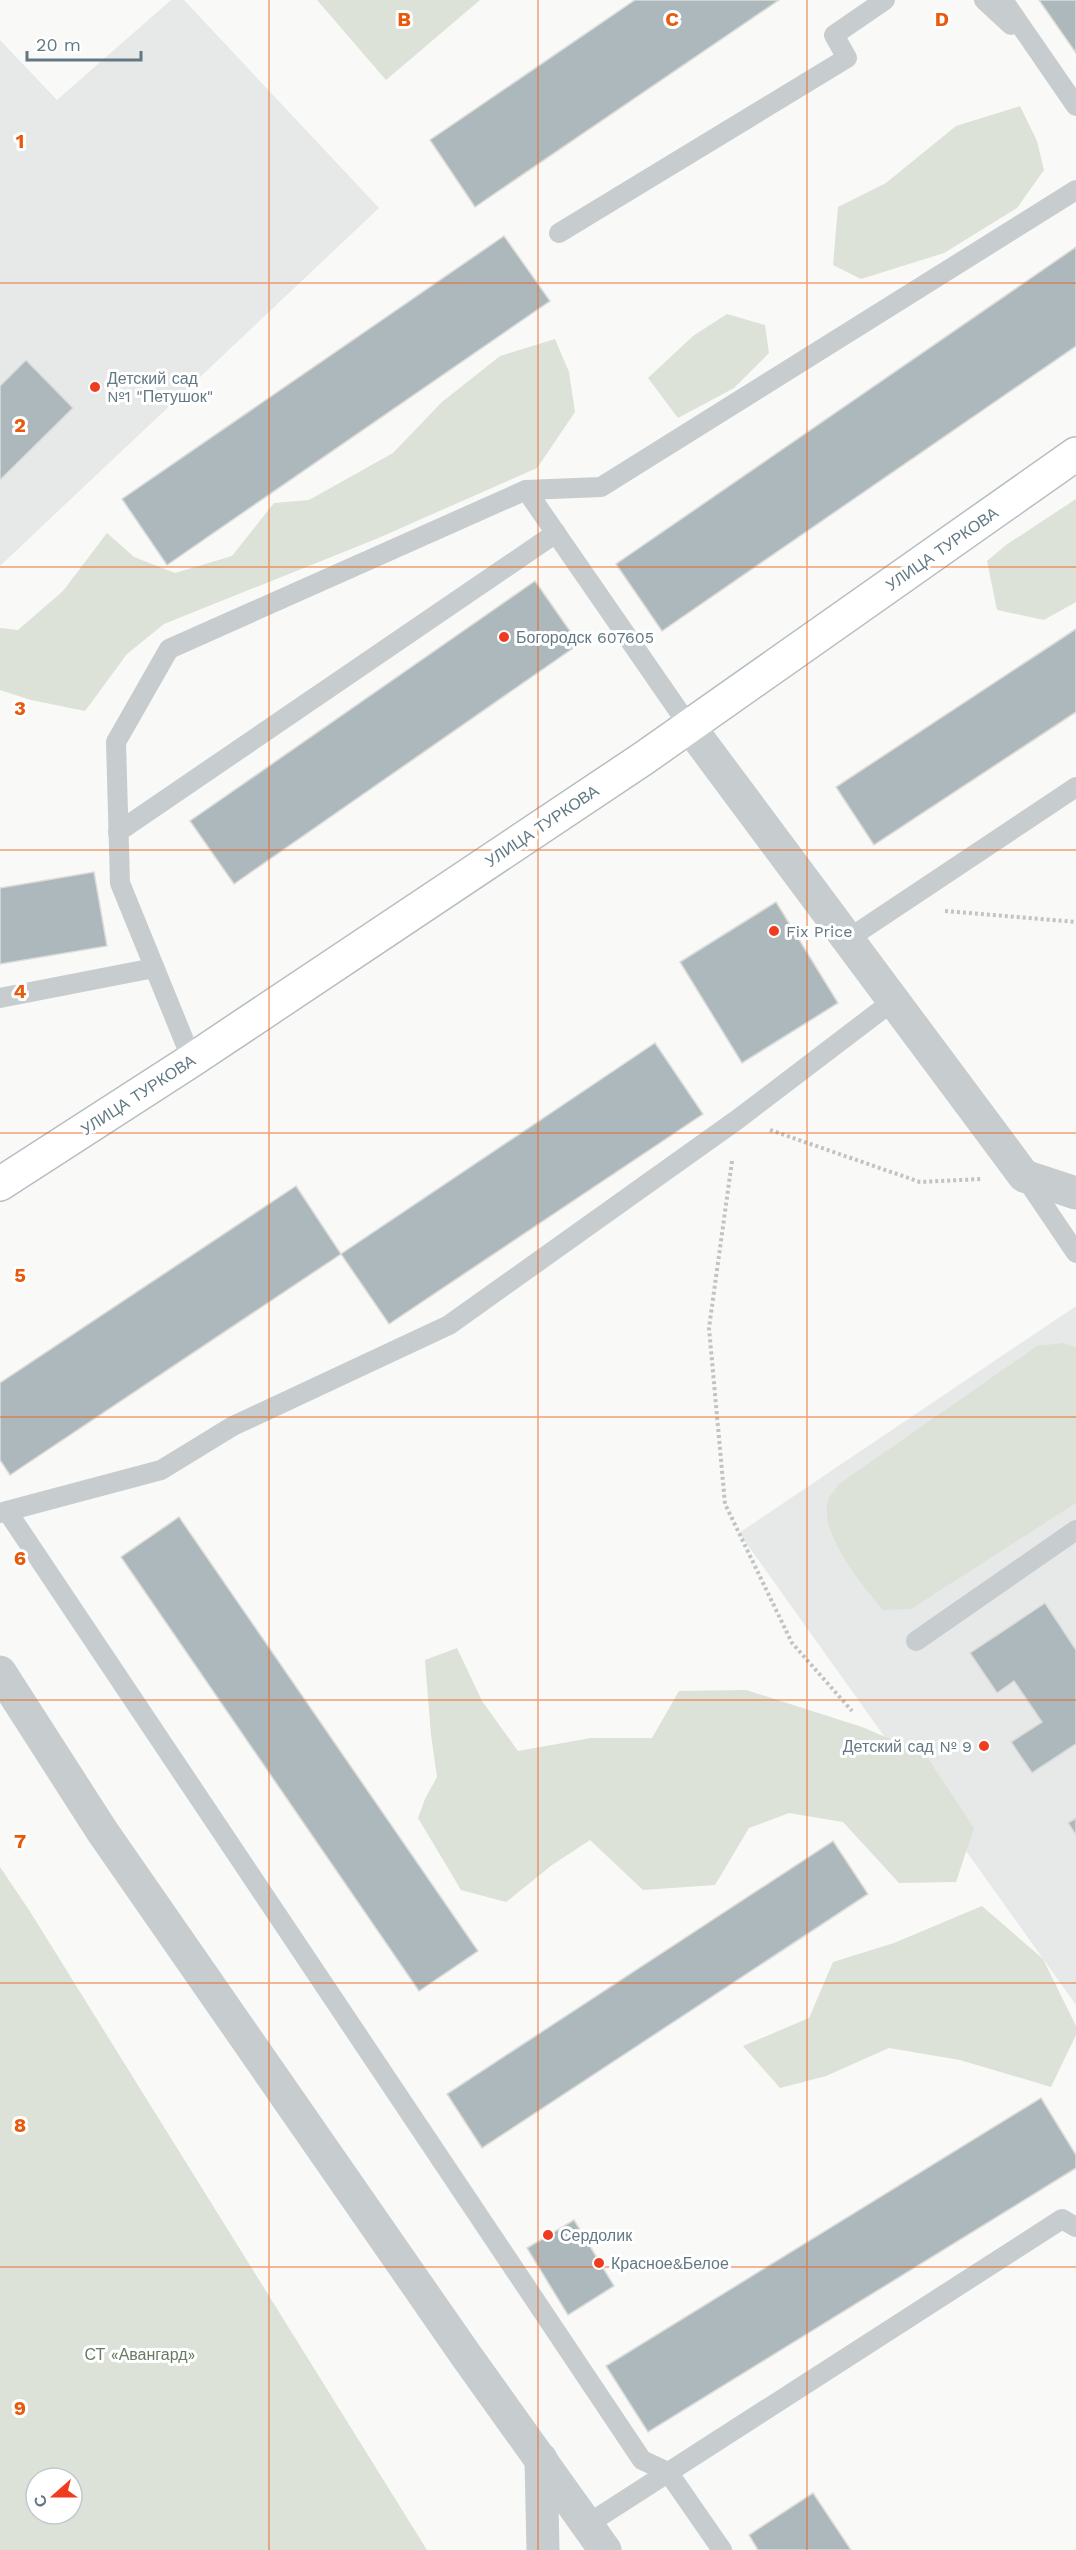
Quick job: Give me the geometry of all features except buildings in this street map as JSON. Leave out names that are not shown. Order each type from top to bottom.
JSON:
[{"type":"street","name":"УЛИЦА ТУРКОВА","points":[[0,1184],[192,1060],[689,726],[1076,454]]},
{"type":"street","points":[[689,726],[1024,1176],[1076,1193]]},
{"type":"street","points":[[0,1672],[102,1831],[465,2354],[596,2537]]},
{"type":"street","points":[[541,2459],[543,2550]]},
{"type":"lane","points":[[559,233],[847,58],[834,35],[885,0]]},
{"type":"lane","points":[[984,0],[1036,48]]},
{"type":"lane","points":[[1003,0],[1076,106]]},
{"type":"lane","points":[[192,1060],[120,883],[116,742],[169,649],[525,490],[601,487],[1076,190]]},
{"type":"lane","points":[[525,490],[689,726]]},
{"type":"lane","points":[[118,832],[555,533]]},
{"type":"lane","points":[[848,939],[1076,787]]},
{"type":"lane","points":[[0,998],[154,968]]},
{"type":"lane","points":[[722,2550],[668,2472],[642,2460],[4,1512],[161,1470],[234,1426],[449,1325],[738,1119],[893,1001]]},
{"type":"lane","points":[[1024,1176],[1076,1253]]},
{"type":"lane","points":[[916,1641],[1076,1530]]},
{"type":"lane","points":[[596,2537],[668,2472],[1062,2219],[1076,2227]]},
{"type":"path","points":[[896,907],[1076,922]]},
{"type":"path","points":[[852,1711],[792,1643],[725,1504],[709,1328],[738,1119],[836,1155],[920,1182],[1024,1176]]},
{"type":"shaded area","name":"Детский сад №1 \"Петушок\"","points":[[171,0],[184,0],[379,208],[0,566],[0,40],[57,100]]},
{"type":"shaded area","name":"Детский сад № 9","points":[[1076,1306],[1076,2005],[739,1533]]},
{"type":"green space","points":[[317,0],[480,0],[386,80]]},
{"type":"green space","points":[[1020,106],[1037,141],[1044,170],[1017,208],[944,253],[861,279],[833,265],[838,207],[886,183],[956,126]]},
{"type":"green space","points":[[727,314],[765,325],[769,353],[734,388],[678,418],[648,378],[693,336]]},
{"type":"green space","points":[[555,339],[569,372],[575,412],[537,468],[376,539],[164,624],[127,654],[85,711],[31,700],[0,690],[0,628],[18,630],[63,591],[107,533],[134,557],[175,573],[232,556],[274,503],[309,500],[393,453],[442,402],[500,356]]},
{"type":"green space","points":[[1076,499],[1076,602],[1044,620],[997,610],[987,561],[1006,545]]},
{"type":"green space","points":[[1064,1343],[1076,1348],[1076,1503],[911,1609],[883,1610],[845,1560],[837,1545],[827,1517],[827,1504],[832,1494],[839,1484],[1037,1346]]},
{"type":"green space","points":[[457,1648],[482,1701],[518,1751],[591,1738],[652,1738],[679,1691],[746,1690],[862,1727],[925,1754],[974,1828],[956,1882],[899,1883],[843,1822],[789,1813],[749,1828],[715,1885],[643,1890],[590,1840],[552,1865],[506,1902],[461,1890],[418,1818],[437,1777],[425,1660]]},
{"type":"green space","name":"СТ «Авангард»","points":[[0,1867],[29,1910],[427,2550],[0,2550]]},
{"type":"green space","points":[[982,1906],[1043,1959],[1076,2026],[1076,2035],[1051,2087],[960,2060],[889,2048],[826,2076],[780,2088],[743,2046],[809,2018],[833,1962],[894,1943]]},
{"type":"place","name":"Детский сад №1 \"Петушок\"","points":[[95,387]]},
{"type":"place","name":"Богородск 607605","points":[[504,637]]},
{"type":"place","name":"Fix Price","points":[[774,931]]},
{"type":"place","name":"Детский сад № 9","points":[[984,1746]]},
{"type":"place","name":"Сердолик","points":[[548,2235]]},
{"type":"place","name":"Красное&Белое","points":[[599,2263]]}]
